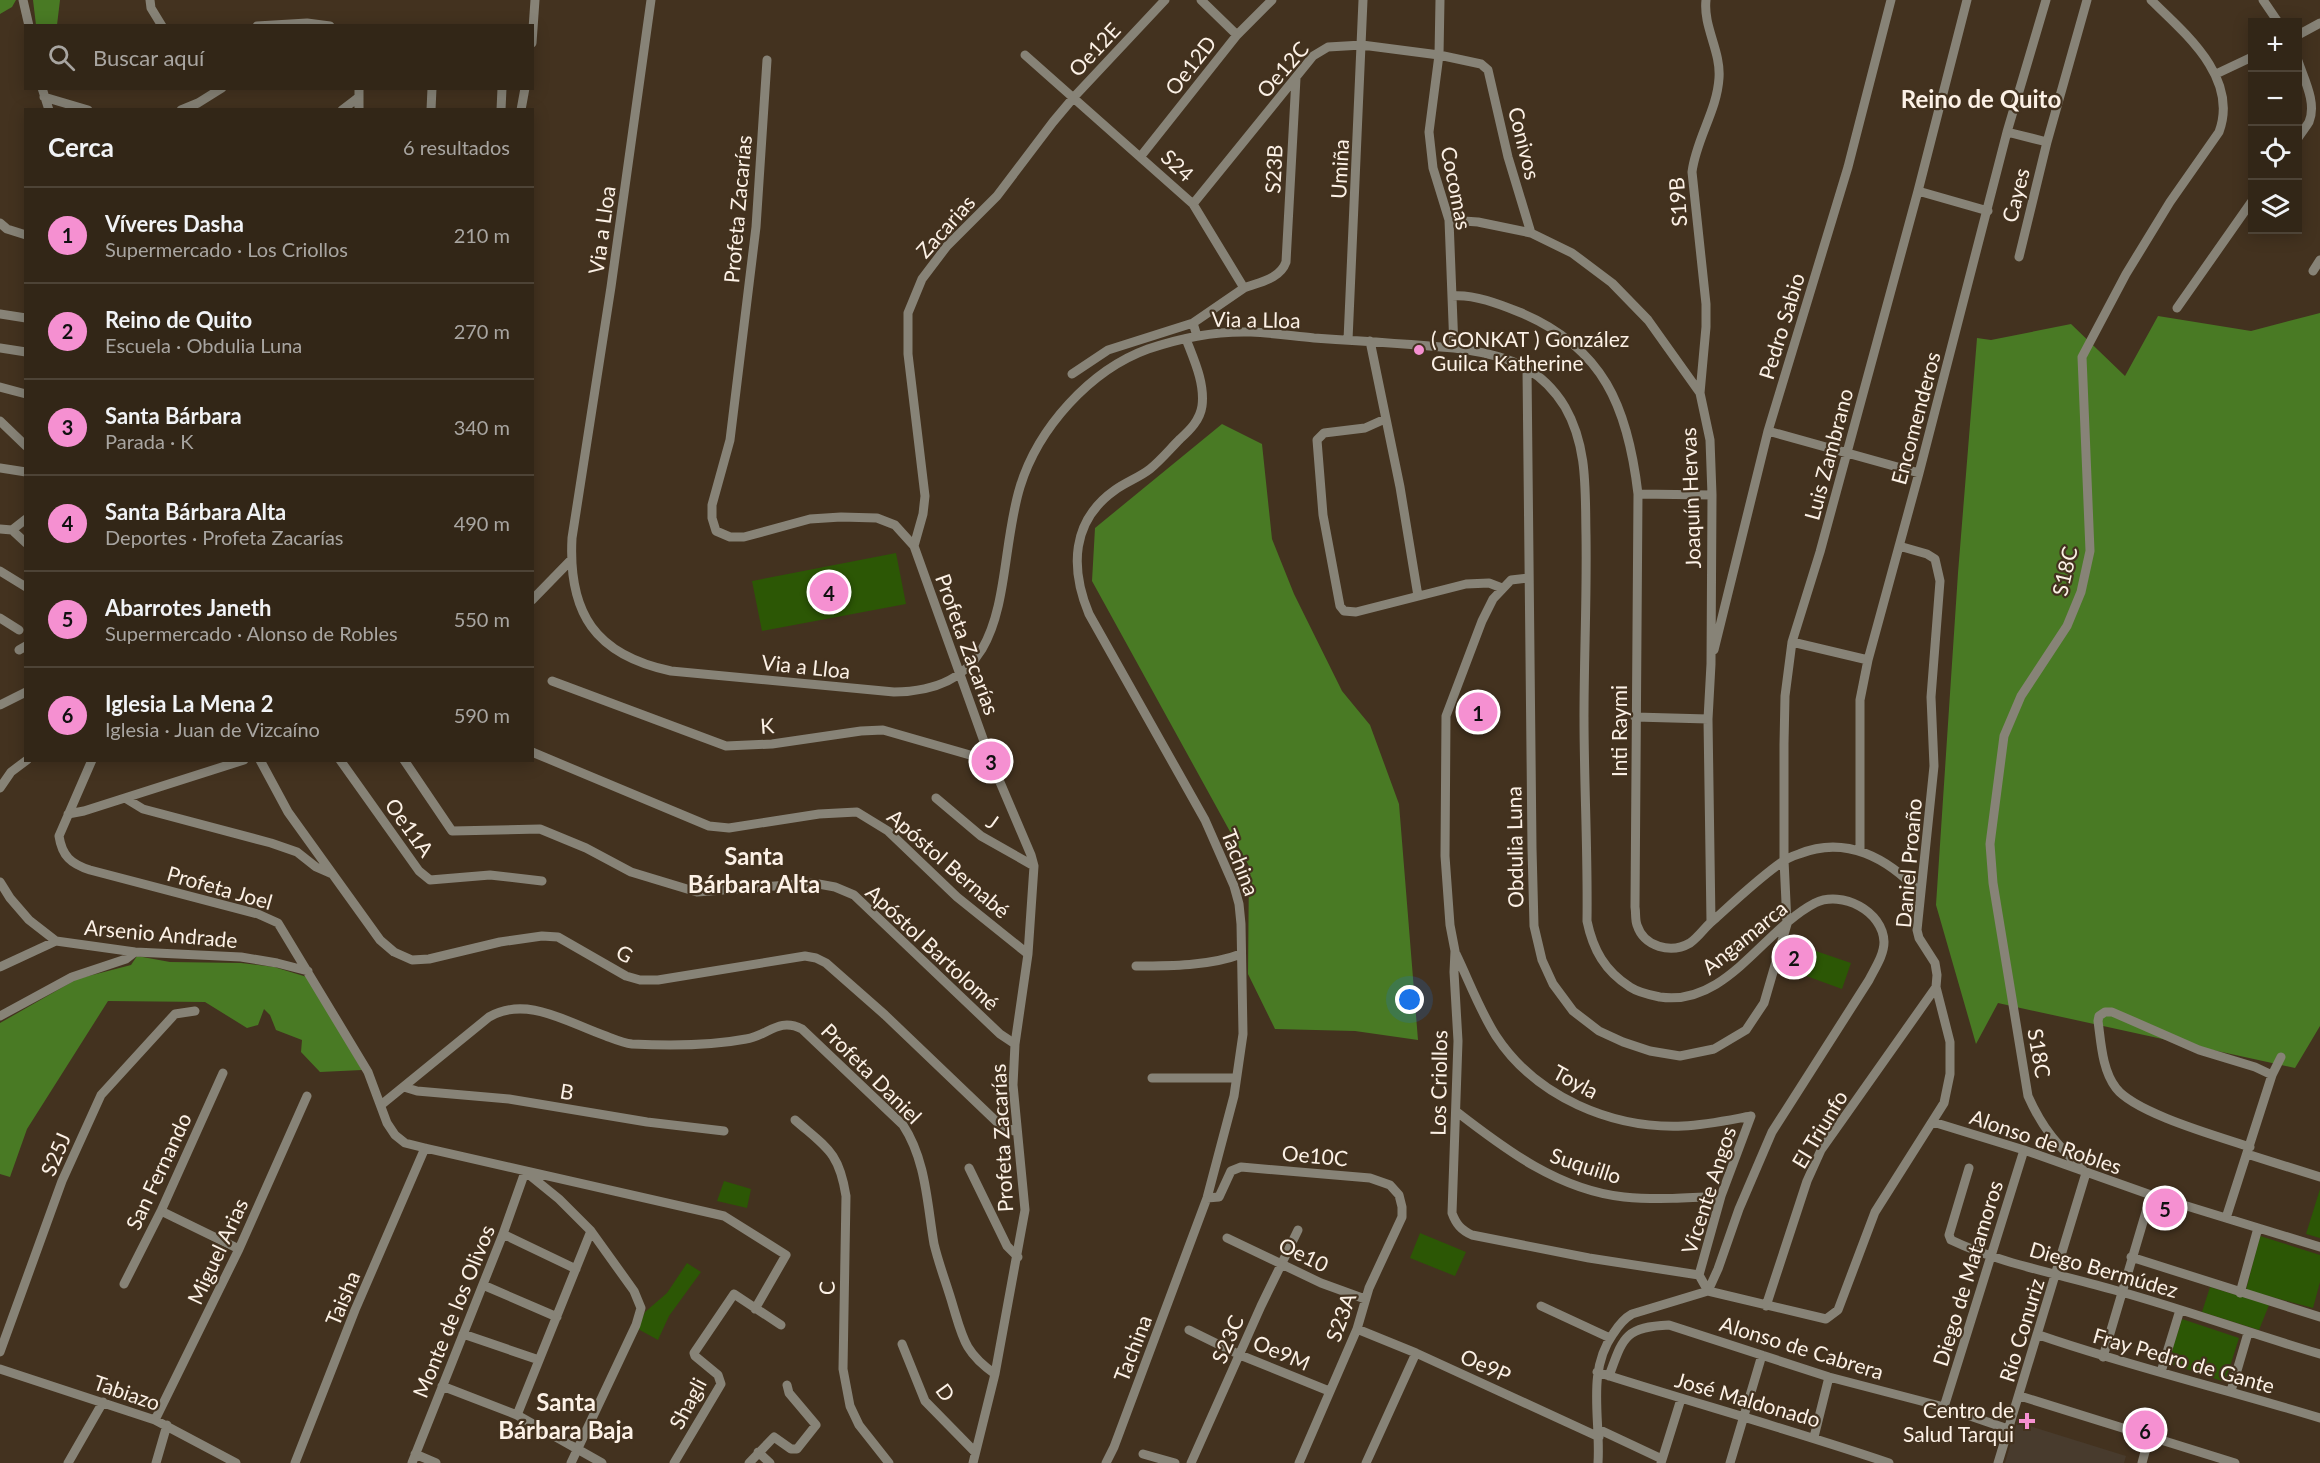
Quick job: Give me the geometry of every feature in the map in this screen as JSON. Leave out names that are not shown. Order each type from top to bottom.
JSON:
[{"type":"street","points":[[23,0],[29,24]]},
{"type":"street","points":[[150,0],[151,8],[161,24]]},
{"type":"street","points":[[534,30],[535,0]]},
{"type":"street","name":"Via a Lloa","points":[[651,0],[611,287],[572,538],[571,560],[575,592],[589,625],[623,655],[646,666],[671,671],[894,692],[912,692],[930,688],[959,676],[976,660],[992,630],[1020,487],[1049,426],[1063,409],[1119,363],[1148,349],[1197,336],[1249,332],[1454,348]]},
{"type":"street","name":"Oe12E","points":[[1074,97],[1165,0]]},
{"type":"street","points":[[1201,0],[1237,35]]},
{"type":"street","name":"Oe12D","points":[[1141,156],[1237,35],[1272,0]]},
{"type":"street","name":"Umiña","points":[[1348,340],[1363,0]]},
{"type":"street","name":"Cocomas","points":[[1440,0],[1439,55],[1429,132],[1430,150],[1449,220],[1454,348]]},
{"type":"street","name":"S19B","points":[[1700,393],[1706,316],[1692,172],[1694,153],[1717,95],[1719,75],[1705,13],[1706,0]]},
{"type":"street","name":"Pedro Sabio","points":[[1711,664],[1768,431],[1848,167],[1891,0]]},
{"type":"street","name":"Luis Zambrano","points":[[1787,924],[1784,860],[1785,696],[1792,642],[1820,552],[1966,0]]},
{"type":"street","name":"Encomenderos","points":[[1860,850],[1860,700],[1868,660],[2007,132],[2046,0]]},
{"type":"street","name":"Cayes","points":[[2019,257],[2047,142],[2087,0]]},
{"type":"street","name":"S18C","points":[[2086,1173],[2051,1138],[2028,1096],[1993,883],[1990,844],[2004,736],[2021,696],[2067,627],[2081,592],[2090,551],[2082,357],[2126,274],[2159,220],[2219,132],[2224,119],[2224,104],[2216,74],[2185,32],[2151,0]]},
{"type":"street","points":[[2263,0],[2275,18]]},
{"type":"street","points":[[2302,33],[2320,23]]},
{"type":"street","points":[[290,24],[314,24]]},
{"type":"street","name":"Oe12C","points":[[1194,204],[1319,50],[1328,47],[1362,45],[1439,55],[1481,64]]},
{"type":"street","name":"S24","points":[[1025,55],[1194,204],[1244,288]]},
{"type":"street","points":[[2216,74],[2248,59]]},
{"type":"street","name":"Profeta Zacarías","points":[[767,60],[756,227],[730,440],[712,505],[712,518],[716,531],[730,537],[744,537],[810,519],[841,517],[877,518],[895,525],[914,546],[959,676],[1034,866],[1028,954],[1015,1044],[1013,1085],[1025,1210],[995,1374],[973,1463]]},
{"type":"street","name":"Conivos","points":[[1481,64],[1488,70],[1492,82],[1508,157],[1532,233]]},
{"type":"street","points":[[2302,72],[2312,108],[2309,121],[2302,132]]},
{"type":"street","name":"S23B","points":[[1244,288],[1275,277],[1283,272],[1286,262],[1296,78]]},
{"type":"street","points":[[187,108],[198,104],[219,90]]},
{"type":"street","points":[[431,108],[432,90]]},
{"type":"street","points":[[501,108],[502,90]]},
{"type":"street","points":[[521,108],[525,90]]},
{"type":"street","points":[[43,93],[48,108]]},
{"type":"street","points":[[43,93],[83,108]]},
{"type":"street","points":[[344,108],[359,93]]},
{"type":"street","name":"Zacarias","points":[[914,546],[923,514],[925,496],[908,354],[908,313],[922,279],[946,246],[997,196],[1074,97]]},
{"type":"street","name":"Cayes","points":[[2007,132],[2047,142]]},
{"type":"street","points":[[1917,191],[1988,211]]},
{"type":"street","points":[[2177,308],[2248,208]]},
{"type":"street","name":"Joaquín Hervas","points":[[1449,220],[1478,222],[1532,233],[1572,253],[1612,283],[1648,320],[1700,393],[1710,440],[1712,495],[1711,664],[1708,719],[1711,922]]},
{"type":"street","points":[[0,223],[8,229],[24,234]]},
{"type":"street","points":[[2313,271],[2320,260]]},
{"type":"street","points":[[1072,374],[1108,350],[1193,322],[1244,288]]},
{"type":"street","name":"Inti Raymi","points":[[1452,296],[1486,301],[1540,321],[1565,337],[1592,361],[1615,396],[1634,454],[1638,494],[1635,717],[1637,926],[1645,939],[1657,947],[1671,949],[1688,944],[1784,860],[1809,850],[1826,847],[1860,850],[1884,861],[1904,875],[1920,893]]},
{"type":"street","points":[[0,314],[24,318]]},
{"type":"street","points":[[1193,322],[1197,336]]},
{"type":"street","name":"Tachina","points":[[1106,1463],[1207,1198],[1234,1096],[1243,1034],[1239,904],[1205,820],[1089,614],[1077,571],[1078,546],[1086,520],[1113,491],[1150,469],[1194,425],[1202,407],[1202,385],[1186,339]]},
{"type":"street","points":[[1370,341],[1400,487],[1418,596]]},
{"type":"street","points":[[0,348],[24,352]]},
{"type":"street","name":"Angamarca","points":[[1454,348],[1500,355],[1527,369],[1551,389],[1573,423],[1584,463],[1587,598],[1584,717],[1587,921],[1595,950],[1603,962],[1619,980],[1650,996],[1683,998],[1698,994],[1720,983],[1787,924],[1816,903],[1832,899],[1847,900],[1869,912],[1880,927],[1884,940],[1883,949],[1869,980],[1772,1132],[1739,1209],[1708,1291]]},
{"type":"street","name":"Obdulia Luna","points":[[1527,369],[1534,926],[1542,960],[1553,984],[1573,1011],[1599,1031],[1650,1051],[1680,1056],[1714,1049],[1746,1030],[1764,1003],[1787,924]]},
{"type":"street","points":[[0,387],[24,393]]},
{"type":"street","points":[[1385,419],[1365,428],[1324,433],[1317,440],[1323,515],[1338,600],[1344,611],[1356,612],[1478,582],[1502,588],[1511,580],[1529,578]]},
{"type":"street","points":[[0,421],[24,444]]},
{"type":"street","points":[[1768,431],[1919,473]]},
{"type":"street","points":[[0,468],[24,472]]},
{"type":"street","points":[[1638,494],[1712,495]]},
{"type":"street","points":[[12,530],[24,521]]},
{"type":"street","points":[[0,529],[12,530],[24,541]]},
{"type":"street","name":"Daniel Proaño","points":[[1766,1306],[1826,1319],[1838,1310],[1875,1212],[1944,1103],[1950,1074],[1950,1042],[1936,987],[1935,963],[1919,938],[1917,930],[1934,765],[1931,697],[1940,581],[1935,559],[1927,554],[1899,546]]},
{"type":"street","points":[[534,598],[571,560]]},
{"type":"street","points":[[0,571],[24,586]]},
{"type":"street","name":"Los Criollos","points":[[1502,588],[1482,621],[1446,716],[1445,856],[1455,951],[1458,1041],[1452,1212],[1455,1222],[1462,1231],[1472,1236],[1588,1258],[1699,1275]]},
{"type":"street","points":[[0,618],[19,630]]},
{"type":"street","points":[[1792,642],[1868,660]]},
{"type":"street","name":"K","points":[[552,681],[726,746],[772,744],[883,730],[991,761]]},
{"type":"street","points":[[0,705],[24,693]]},
{"type":"street","points":[[1635,717],[1708,719]]},
{"type":"street","name":"Apóstol Bernabé","points":[[534,753],[709,826],[729,828],[819,814],[857,812],[888,831],[957,897],[1028,954]]},
{"type":"street","points":[[0,788],[11,772],[24,762]]},
{"type":"street","points":[[68,814],[91,762]]},
{"type":"street","points":[[68,814],[84,812],[238,762]]},
{"type":"street","name":"G","points":[[261,762],[288,812],[380,940],[394,952],[412,960],[500,942],[542,936],[558,937],[626,976],[640,980],[668,978],[805,956],[816,958],[826,963],[885,1015],[999,1124],[1016,1132]]},
{"type":"street","name":"Oe11A","points":[[341,762],[419,871],[430,880],[490,875],[542,881]]},
{"type":"street","name":"Apóstol Bartolomé","points":[[405,762],[452,831],[540,829],[586,848],[631,872],[697,891],[813,883],[835,887],[854,895],[1000,1034],[1015,1044]]},
{"type":"street","points":[[125,798],[142,809],[297,852],[316,867],[332,874]]},
{"type":"street","name":"J","points":[[936,798],[981,836],[1034,866]]},
{"type":"street","name":"Profeta Joel","points":[[68,814],[59,836],[61,848],[67,859],[78,866],[269,918],[278,923],[368,1072],[381,1105]]},
{"type":"street","name":"Arsenio Andrade","points":[[0,882],[28,920],[56,941],[135,952],[241,957],[308,971]]},
{"type":"street","points":[[0,967],[56,941]]},
{"type":"street","name":"Toyla","points":[[1455,951],[1496,1036],[1512,1056],[1531,1076],[1581,1107],[1611,1119],[1682,1126],[1751,1116]]},
{"type":"street","points":[[0,1016],[72,977],[126,959],[135,952]]},
{"type":"street","points":[[1136,966],[1200,963],[1229,959],[1241,954]]},
{"type":"street","name":"El Triunfo","points":[[1766,1306],[1807,1181],[1821,1150],[1936,987]]},
{"type":"street","name":"Profeta Daniel","points":[[381,1105],[489,1017],[502,1010],[530,1009],[555,1016],[627,1044],[674,1046],[748,1039],[766,1030],[792,1024],[802,1029],[903,1125],[914,1142],[921,1164],[935,1247],[966,1346],[980,1363],[995,1374]]},
{"type":"street","name":"S25J","points":[[0,1352],[62,1181],[101,1095],[175,1014],[195,1011]]},
{"type":"street","points":[[2272,1075],[2255,1067],[2199,1050],[2112,1012],[2105,1012],[2099,1016],[2104,1063],[2115,1087],[2130,1102],[2248,1151],[2320,1177]]},
{"type":"street","points":[[2226,1218],[2272,1075],[2281,1057]]},
{"type":"street","name":"San Fernando","points":[[124,1284],[161,1211],[223,1073]]},
{"type":"street","points":[[1152,1078],[1236,1078]]},
{"type":"street","name":"B","points":[[404,1087],[417,1091],[509,1099],[647,1122],[724,1131]]},
{"type":"street","name":"Miguel Arias","points":[[155,1420],[239,1249],[307,1096]]},
{"type":"street","points":[[381,1105],[387,1123],[395,1135],[405,1143],[724,1216],[786,1255],[755,1309]]},
{"type":"street","name":"Suquillo","points":[[1457,1112],[1505,1149],[1534,1167],[1594,1190],[1623,1197],[1721,1196]]},
{"type":"street","name":"Vicente Angos","points":[[1699,1275],[1721,1196],[1751,1116]]},
{"type":"street","name":"C","points":[[795,1120],[830,1150],[842,1172],[846,1196],[843,1369],[850,1406],[859,1425],[889,1463]]},
{"type":"street","name":"Alonso de Robles","points":[[1933,1122],[2024,1150],[2151,1195],[2320,1247]]},
{"type":"street","name":"Taisha","points":[[295,1463],[355,1310],[425,1148]]},
{"type":"street","name":"Diego de Matamoros","points":[[1944,1407],[2024,1150]]},
{"type":"street","name":"Oe10C","points":[[1207,1198],[1219,1197],[1231,1171],[1241,1167],[1370,1178],[1390,1185]]},
{"type":"street","points":[[969,1168],[1007,1246],[1018,1257]]},
{"type":"street","name":"Diego Bermúdez","points":[[1969,1168],[1949,1238],[1991,1255],[2121,1291],[2320,1354]]},
{"type":"street","points":[[525,1172],[558,1199],[591,1231],[634,1291],[641,1308],[636,1325],[571,1463]]},
{"type":"street","name":"Monte de los Olivos","points":[[413,1459],[503,1234],[525,1172]]},
{"type":"street","name":"Río Conuriz","points":[[1998,1463],[2039,1335],[2086,1173]]},
{"type":"street","name":"S23A","points":[[1299,1463],[1357,1329],[1365,1299],[1402,1218],[1399,1195],[1390,1185]]},
{"type":"street","points":[[2103,1357],[2151,1195]]},
{"type":"street","points":[[161,1211],[239,1249]]},
{"type":"street","points":[[2240,1293],[2259,1228]]},
{"type":"street","name":"S23C","points":[[1191,1463],[1281,1262],[1298,1230]]},
{"type":"street","points":[[517,1415],[591,1231]]},
{"type":"street","points":[[503,1234],[576,1269]]},
{"type":"street","name":"Oe10","points":[[1227,1238],[1321,1283],[1365,1299]]},
{"type":"street","points":[[2131,1257],[2320,1317]]},
{"type":"street","points":[[1699,1275],[1708,1291]]},
{"type":"street","points":[[483,1285],[556,1317]]},
{"type":"street","points":[[1598,1463],[1597,1372],[1610,1338],[1622,1321],[1632,1314],[1708,1291],[1766,1306]]},
{"type":"street","name":"Shagli","points":[[674,1463],[722,1384],[718,1375],[695,1356],[694,1351],[734,1294],[781,1325]]},
{"type":"street","points":[[1541,1306],[1610,1338]]},
{"type":"street","points":[[2161,1372],[2180,1310]]},
{"type":"street","name":"Alonso de Cabrera","points":[[1609,1376],[1623,1340],[1635,1331],[1650,1326],[1669,1325],[1829,1377],[1944,1407],[2008,1429]]},
{"type":"street","name":"Oe9P","points":[[1357,1329],[1661,1461]]},
{"type":"street","name":"Oe9M","points":[[1189,1330],[1329,1391]]},
{"type":"street","points":[[2230,1390],[2248,1333]]},
{"type":"street","points":[[463,1334],[540,1360]]},
{"type":"street","name":"Fray Pedro de Gante","points":[[2039,1335],[2103,1357],[2230,1390],[2320,1418]]},
{"type":"street","name":"D","points":[[902,1344],[926,1401],[975,1452]]},
{"type":"street","points":[[1366,1463],[1416,1353]]},
{"type":"street","points":[[1730,1463],[1762,1354]]},
{"type":"street","name":"Tabiazo","points":[[0,1370],[155,1420],[236,1463]]},
{"type":"street","name":"José Maldonado","points":[[1597,1372],[1814,1437],[1889,1463]]},
{"type":"street","points":[[1814,1437],[1829,1377]]},
{"type":"street","points":[[749,1463],[774,1437],[791,1449],[797,1449],[816,1425],[789,1393],[788,1385]]},
{"type":"street","points":[[442,1386],[517,1415],[602,1463]]},
{"type":"street","points":[[2020,1396],[2235,1463]]},
{"type":"street","points":[[1661,1461],[1681,1399]]},
{"type":"street","points":[[68,1463],[103,1402]]},
{"type":"street","points":[[156,1463],[167,1425]]},
{"type":"street","points":[[2142,1463],[2149,1437]]},
{"type":"street","points":[[758,1452],[770,1463]]},
{"type":"street","points":[[1143,1454],[1175,1463]]},
{"type":"street","points":[[413,1459],[436,1463]]},
{"type":"shaded area","points":[[2017,1422],[2126,1456],[2124,1463],[2005,1463]]},
{"type":"green space","points":[[0,0],[16,0],[12,7],[0,14]]},
{"type":"green space","points":[[33,0],[60,0],[57,24],[36,24]]},
{"type":"green space","points":[[2320,313],[2320,1026],[2295,1068],[1998,1003],[1976,1044],[1936,905],[1958,573],[1977,338],[1991,340],[2071,324],[2125,376],[2158,316],[2251,331]]},
{"type":"green space","points":[[1222,424],[1262,444],[1272,539],[1294,594],[1342,691],[1370,725],[1399,804],[1418,1040],[1355,1031],[1275,1029],[1248,974],[1249,866],[1092,581],[1095,528]]},
{"type":"green space","points":[[896,553],[906,604],[762,631],[752,581]]},
{"type":"green space","points":[[1804,947],[1851,963],[1842,989],[1798,973]]},
{"type":"green space","points":[[137,956],[170,962],[241,963],[274,967],[307,977],[362,1070],[320,1072],[301,1052],[302,1040],[276,1030],[270,1015],[264,1009],[258,1025],[247,1028],[205,1002],[108,1001],[27,1129],[10,1177],[0,1174],[0,1023],[77,979],[131,965]]},
{"type":"green space","points":[[724,1181],[751,1189],[747,1208],[717,1201]]},
{"type":"green space","points":[[2320,1189],[2320,1238],[2306,1234]]},
{"type":"green space","points":[[1420,1233],[1466,1252],[1455,1276],[1410,1258]]},
{"type":"green space","points":[[2260,1236],[2320,1255],[2320,1282],[2313,1308],[2246,1290]]},
{"type":"green space","points":[[687,1263],[701,1272],[669,1316],[658,1340],[638,1329],[645,1312],[667,1293]]},
{"type":"green space","points":[[2210,1287],[2269,1305],[2259,1330],[2202,1312]]},
{"type":"green space","points":[[2182,1319],[2239,1338],[2225,1382],[2168,1363]]},
{"type":"place","name":"( GONKAT ) González Guilca Katherine","points":[[1419,350]]},
{"type":"place","name":"Santa Bárbara Alta","points":[[829,592]]},
{"type":"place","name":"Víveres Dasha","points":[[1478,712]]},
{"type":"place","name":"Santa Bárbara","points":[[991,761]]},
{"type":"place","name":"Reino de Quito","points":[[1794,957]]},
{"type":"place","name":"Abarrotes Janeth","points":[[2165,1208]]},
{"type":"place","name":"Centro de Salud Tarqui","points":[[2027,1421]]},
{"type":"place","name":"Iglesia La Mena 2","points":[[2145,1430]]},
{"type":"district","name":"Reino de Quito","points":[[1981,98]]},
{"type":"district","name":"Santa Bárbara Alta","points":[[754,869]]},
{"type":"district","name":"Santa Bárbara Baja","points":[[566,1415]]}]
